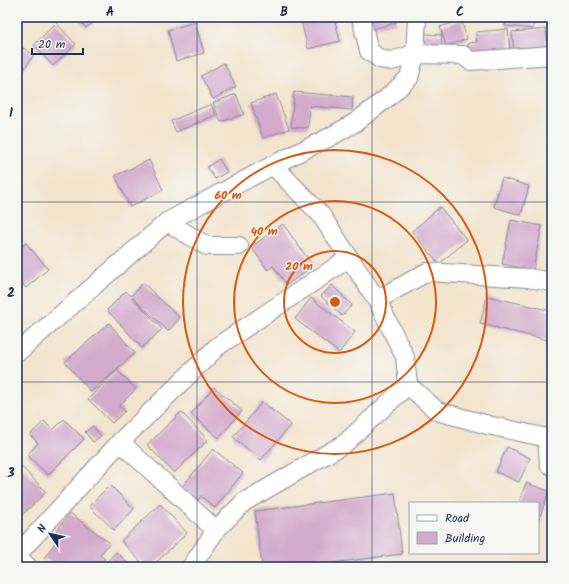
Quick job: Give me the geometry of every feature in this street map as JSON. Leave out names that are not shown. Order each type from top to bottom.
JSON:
[{"type":"street","points":[[361,17],[369,51],[380,60],[391,61],[415,54],[463,55],[470,61],[552,56]]},
{"type":"street","points":[[17,353],[167,222],[273,165],[333,135],[356,122],[374,108],[409,78],[415,54],[417,17]]},
{"type":"street","points":[[273,165],[321,215],[376,300],[405,357],[408,386],[437,411],[488,425],[549,436],[549,464],[552,466]]},
{"type":"street","points":[[167,222],[207,246],[239,246]]},
{"type":"street","points":[[28,567],[17,556],[120,442],[218,346],[349,258]]},
{"type":"street","points":[[376,300],[427,272],[528,278],[552,282]]},
{"type":"street","points":[[191,567],[216,530],[244,502],[344,444],[408,386]]},
{"type":"street","points":[[120,442],[216,530]]},
{"type":"building","points":[[77,17],[101,17],[86,28]]},
{"type":"building","points":[[300,17],[334,17],[340,41],[308,49]]},
{"type":"building","points":[[366,17],[395,17],[396,23],[368,30]]},
{"type":"building","points":[[506,17],[534,19],[533,29],[505,26]]},
{"type":"building","points":[[461,20],[467,39],[446,46],[440,27]]},
{"type":"building","points":[[195,22],[204,53],[176,61],[168,30]]},
{"type":"building","points":[[56,23],[76,44],[53,66],[34,45]]},
{"type":"building","points":[[508,29],[510,51],[469,56],[468,43],[477,42],[476,32]]},
{"type":"building","points":[[546,29],[548,49],[514,52],[512,32]]},
{"type":"building","points":[[424,34],[442,35],[441,47],[423,45]]},
{"type":"building","points":[[23,48],[34,55],[17,79],[17,57]]},
{"type":"building","points":[[224,63],[236,87],[213,99],[201,76]]},
{"type":"building","points":[[294,92],[353,97],[352,110],[310,106],[308,128],[291,127]]},
{"type":"building","points":[[236,94],[244,114],[221,122],[213,103]]},
{"type":"building","points":[[276,94],[289,129],[263,138],[251,103]]},
{"type":"building","points":[[211,104],[216,115],[176,132],[171,121]]},
{"type":"building","points":[[219,159],[227,172],[215,179],[207,167]]},
{"type":"building","points":[[149,160],[163,190],[130,207],[115,176]]},
{"type":"building","points":[[502,178],[529,186],[521,215],[494,207]]},
{"type":"building","points":[[440,207],[467,240],[439,264],[412,231]]},
{"type":"building","points":[[511,220],[542,226],[533,270],[502,264]]},
{"type":"building","points":[[283,224],[313,266],[287,285],[273,266],[268,270],[251,247]]},
{"type":"building","points":[[26,243],[48,269],[26,288],[17,278],[17,251]]},
{"type":"building","points":[[143,283],[180,318],[168,331],[132,297],[162,329],[142,348],[107,310],[126,291],[131,296]]},
{"type":"building","points":[[332,285],[352,305],[342,316],[321,296]]},
{"type":"building","points":[[487,296],[552,311],[552,341],[480,324]]},
{"type":"building","points":[[311,298],[355,332],[339,353],[295,319]]},
{"type":"building","points":[[109,323],[135,353],[91,392],[65,362]]},
{"type":"building","points":[[117,370],[136,389],[119,406],[125,411],[112,423],[88,399]]},
{"type":"building","points":[[214,387],[242,411],[219,438],[191,414]]},
{"type":"building","points":[[262,402],[291,425],[261,460],[233,437]]},
{"type":"building","points":[[181,412],[208,440],[174,473],[147,445]]},
{"type":"building","points":[[64,419],[84,439],[48,475],[27,455],[38,443],[30,435],[44,421],[53,430]]},
{"type":"building","points":[[93,426],[101,436],[93,442],[85,432]]},
{"type":"building","points":[[507,447],[530,458],[519,482],[496,472]]},
{"type":"building","points":[[213,449],[243,473],[215,508],[201,496],[198,500],[182,487]]},
{"type":"building","points":[[17,462],[46,492],[19,518],[17,515]]},
{"type":"building","points":[[526,483],[549,491],[539,519],[539,502],[519,502]]},
{"type":"building","points":[[110,485],[134,509],[114,530],[89,506]]},
{"type":"building","points":[[395,493],[402,554],[301,567],[262,567],[255,511]]},
{"type":"building","points":[[160,504],[187,533],[151,567],[146,567],[121,541]]},
{"type":"building","points":[[70,513],[110,543],[100,555],[105,559],[99,567],[86,567],[81,563],[77,567],[57,567],[44,558],[58,539],[53,535]]},
{"type":"building","points":[[116,552],[132,567],[102,567]]}]
